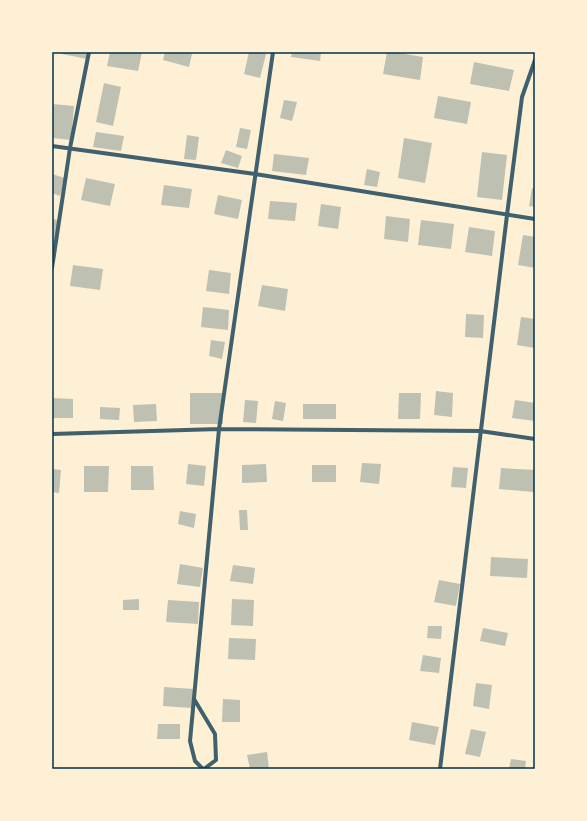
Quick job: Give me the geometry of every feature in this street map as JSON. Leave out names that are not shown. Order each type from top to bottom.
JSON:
[{"type":"street","points":[[52,268],[70,148],[89,52]]},
{"type":"street","points":[[193,698],[215,734],[216,760],[203,769],[195,761],[190,741],[193,698],[219,429],[273,52]]},
{"type":"street","points":[[440,769],[506,215],[522,97],[535,60]]},
{"type":"street","points":[[52,146],[255,174],[535,219]]},
{"type":"street","points":[[52,434],[219,429],[480,431],[535,440]]},
{"type":"building","points":[[63,52],[88,52],[87,59],[62,54]]},
{"type":"building","points":[[110,52],[142,52],[138,71],[107,66]]},
{"type":"building","points":[[165,52],[185,52],[192,54],[189,67],[163,60]]},
{"type":"building","points":[[249,52],[266,54],[260,78],[244,74]]},
{"type":"building","points":[[292,52],[321,52],[320,61],[291,57]]},
{"type":"building","points":[[387,52],[423,57],[420,80],[383,74]]},
{"type":"building","points":[[474,62],[514,70],[509,91],[470,84]]},
{"type":"building","points":[[104,83],[121,87],[113,126],[96,122]]},
{"type":"building","points":[[438,96],[471,102],[467,124],[434,118]]},
{"type":"building","points":[[284,100],[297,102],[292,121],[280,118]]},
{"type":"building","points":[[52,104],[74,106],[71,140],[52,138]]},
{"type":"building","points":[[240,128],[251,130],[247,149],[236,147]]},
{"type":"building","points":[[96,132],[124,136],[121,151],[93,147]]},
{"type":"building","points":[[187,135],[199,137],[196,160],[184,159]]},
{"type":"building","points":[[404,138],[432,143],[425,183],[398,178]]},
{"type":"building","points":[[226,150],[242,156],[238,168],[221,163]]},
{"type":"building","points":[[482,152],[507,155],[502,200],[477,197]]},
{"type":"building","points":[[274,154],[309,158],[306,175],[272,171]]},
{"type":"building","points":[[367,169],[380,172],[377,187],[364,185]]},
{"type":"building","points":[[52,174],[65,178],[60,196],[52,193]]},
{"type":"building","points":[[86,178],[115,184],[110,206],[81,200]]},
{"type":"building","points":[[164,185],[192,189],[189,208],[161,205]]},
{"type":"building","points":[[532,188],[535,188],[535,207],[529,206]]},
{"type":"building","points":[[218,195],[242,200],[238,219],[214,214]]},
{"type":"building","points":[[270,201],[297,203],[295,221],[268,219]]},
{"type":"building","points":[[321,204],[341,207],[338,229],[318,226]]},
{"type":"building","points":[[386,216],[410,219],[408,242],[384,239]]},
{"type":"building","points":[[52,219],[58,220],[54,247],[52,246]]},
{"type":"building","points":[[421,220],[454,224],[451,249],[418,245]]},
{"type":"building","points":[[469,227],[495,231],[492,256],[465,252]]},
{"type":"building","points":[[523,235],[535,237],[535,268],[518,265]]},
{"type":"building","points":[[73,265],[103,269],[100,290],[70,286]]},
{"type":"building","points":[[209,270],[231,273],[229,294],[206,291]]},
{"type":"building","points":[[262,285],[288,289],[285,311],[258,306]]},
{"type":"building","points":[[203,307],[229,310],[228,330],[201,327]]},
{"type":"building","points":[[466,314],[484,315],[483,338],[465,337]]},
{"type":"building","points":[[521,317],[535,319],[535,348],[517,345]]},
{"type":"building","points":[[211,340],[225,342],[222,359],[209,356]]},
{"type":"building","points":[[436,391],[453,393],[452,417],[434,415]]},
{"type":"building","points":[[190,393],[223,393],[223,424],[190,424]]},
{"type":"building","points":[[399,393],[421,393],[420,419],[398,419]]},
{"type":"building","points":[[52,398],[73,399],[73,418],[52,418]]},
{"type":"building","points":[[245,400],[258,401],[256,423],[243,422]]},
{"type":"building","points":[[515,400],[535,403],[535,421],[512,418]]},
{"type":"building","points":[[275,401],[286,403],[283,421],[272,419]]},
{"type":"building","points":[[156,404],[157,421],[134,422],[133,405]]},
{"type":"building","points":[[303,404],[336,404],[336,419],[303,419]]},
{"type":"building","points":[[100,407],[120,408],[119,420],[100,419]]},
{"type":"building","points":[[362,463],[381,464],[379,484],[360,482]]},
{"type":"building","points":[[188,464],[206,466],[204,486],[186,484]]},
{"type":"building","points":[[266,464],[267,482],[242,483],[242,465]]},
{"type":"building","points":[[312,465],[336,465],[336,482],[312,482]]},
{"type":"building","points":[[84,466],[109,466],[108,492],[84,492]]},
{"type":"building","points":[[131,466],[153,466],[154,490],[131,490]]},
{"type":"building","points":[[453,467],[468,468],[466,488],[451,487]]},
{"type":"building","points":[[501,468],[535,470],[534,492],[499,489]]},
{"type":"building","points":[[52,469],[61,470],[59,493],[52,492]]},
{"type":"building","points":[[239,510],[247,510],[248,530],[240,530]]},
{"type":"building","points":[[180,511],[196,514],[194,528],[178,524]]},
{"type":"building","points":[[491,557],[528,559],[527,578],[490,576]]},
{"type":"building","points":[[180,564],[203,568],[200,587],[177,584]]},
{"type":"building","points":[[233,565],[255,568],[253,584],[230,581]]},
{"type":"building","points":[[439,580],[460,584],[456,606],[434,602]]},
{"type":"building","points":[[139,599],[139,610],[123,610],[123,600]]},
{"type":"building","points":[[232,599],[254,600],[253,626],[231,625]]},
{"type":"building","points":[[168,600],[199,602],[198,624],[166,622]]},
{"type":"building","points":[[428,626],[442,626],[441,639],[427,638]]},
{"type":"building","points":[[483,628],[508,633],[505,646],[480,641]]},
{"type":"building","points":[[229,638],[256,639],[255,660],[228,659]]},
{"type":"building","points":[[423,655],[441,658],[439,673],[420,671]]},
{"type":"building","points":[[476,683],[492,685],[489,709],[473,706]]},
{"type":"building","points":[[164,687],[194,689],[192,708],[163,706]]},
{"type":"building","points":[[223,699],[240,700],[240,722],[222,722]]},
{"type":"building","points":[[412,722],[439,727],[435,745],[409,740]]},
{"type":"building","points":[[158,724],[180,724],[180,739],[157,739]]},
{"type":"building","points":[[471,729],[486,732],[480,757],[465,754]]},
{"type":"building","points":[[267,752],[269,769],[250,769],[247,755]]},
{"type":"building","points":[[511,759],[526,761],[525,769],[509,769]]}]
